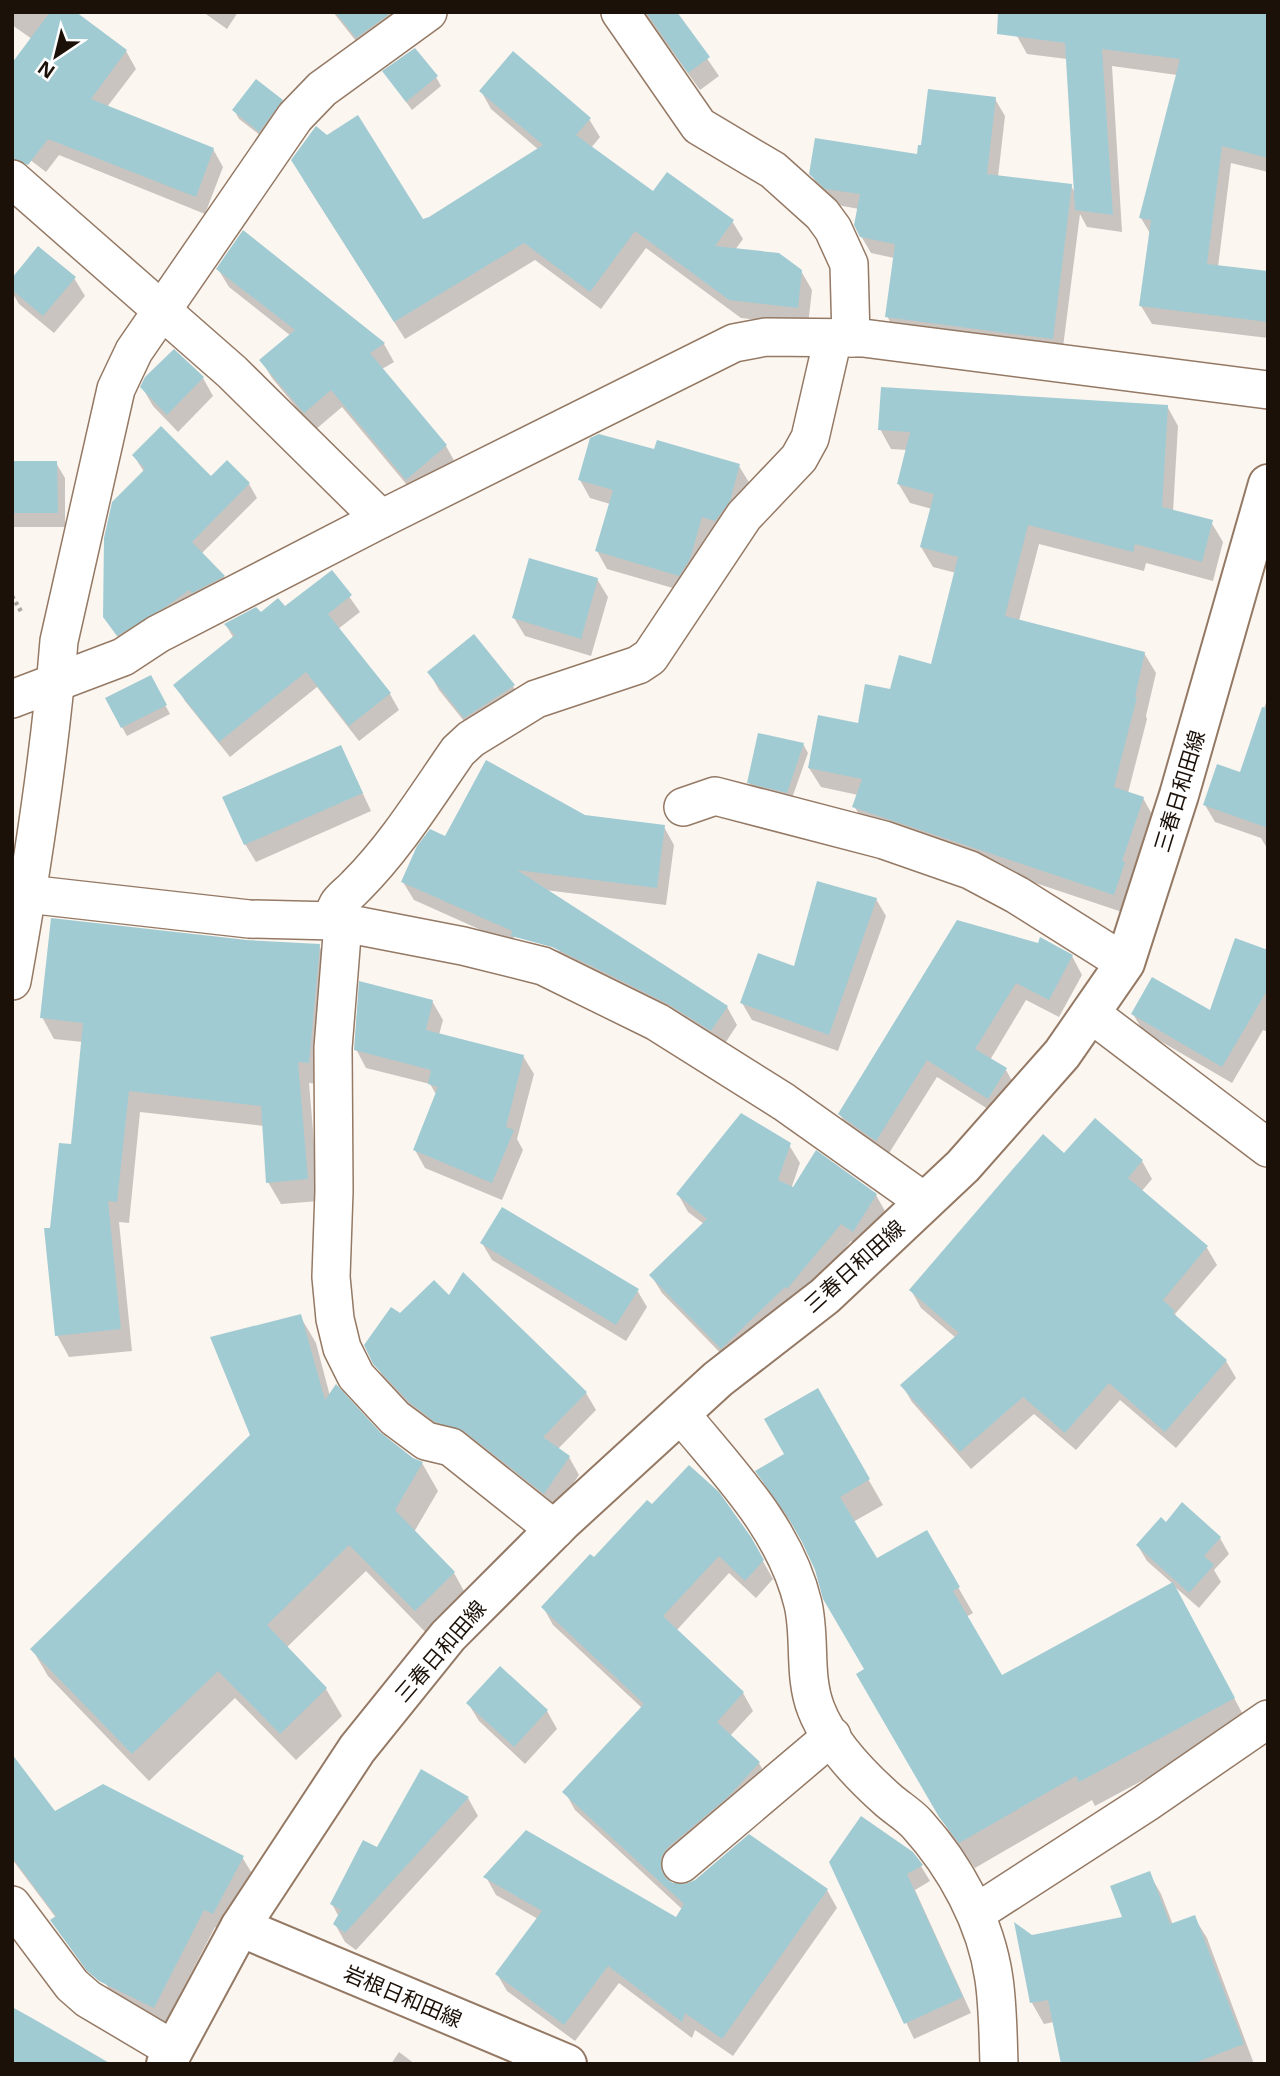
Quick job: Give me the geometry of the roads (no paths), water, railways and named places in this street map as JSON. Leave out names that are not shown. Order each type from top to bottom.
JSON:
[{"type":"main road","name":"三春日和田線","points":[[170,2057],[240,1927],[357,1749],[448,1636],[555,1530],[718,1378],[825,1296],[963,1166],[1062,1054],[1125,963],[1261,531],[1268,484]]},
{"type":"main road","name":"岩根日和田線","points":[[240,1927],[567,2064]]},
{"type":"street","points":[[12,981],[27,894],[62,629],[116,389],[134,351],[162,308],[295,117],[321,89],[428,12]]},
{"type":"street","points":[[555,1530],[451,1447],[426,1441],[395,1419],[356,1376],[342,1348],[335,1319],[331,1276],[334,1191],[333,1048],[339,922],[334,910],[396,841],[458,751],[471,739],[536,699],[638,665],[650,657],[744,516],[799,458],[810,438],[842,338],[849,264],[833,229],[822,214],[774,170],[699,126],[620,12]]},
{"type":"street","points":[[12,179],[26,207],[162,308],[232,372],[381,519]]},
{"type":"street","points":[[12,699],[122,657],[170,629],[381,519],[734,343],[766,337],[842,338],[1268,390]]},
{"type":"street","points":[[683,807],[715,796],[884,840],[970,870],[1017,895],[1125,963]]},
{"type":"street","points":[[27,894],[249,919],[339,922],[463,946],[542,966],[657,1022],[784,1102],[925,1202]]},
{"type":"street","points":[[1090,1013],[1268,1148]]},
{"type":"street","points":[[680,1413],[759,1509],[779,1540],[791,1566],[803,1605],[816,1710],[841,1752],[886,1798],[916,1822],[949,1865],[975,1913],[994,1977],[999,2064]]},
{"type":"street","points":[[975,1913],[1268,1719]]},
{"type":"street","points":[[681,1864],[832,1736]]},
{"type":"street","points":[[12,1905],[72,1984],[88,1999],[170,2057]]}]
